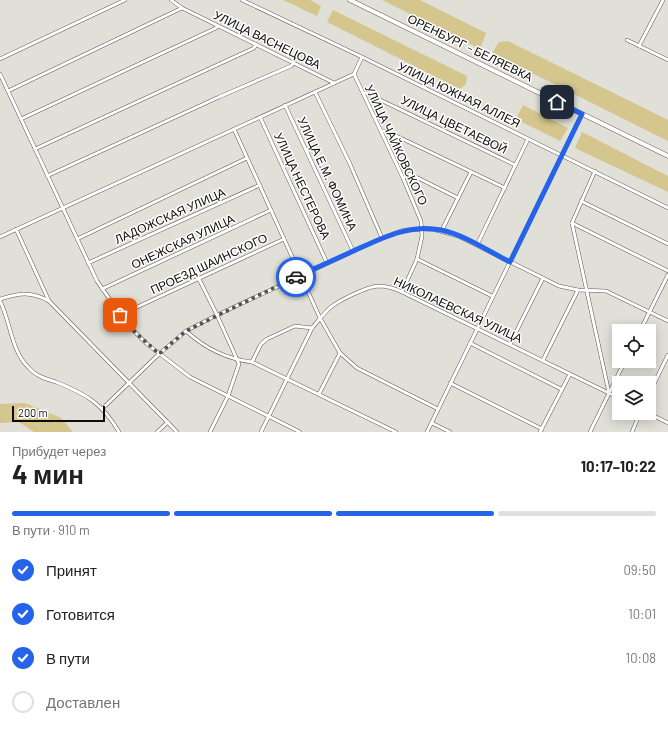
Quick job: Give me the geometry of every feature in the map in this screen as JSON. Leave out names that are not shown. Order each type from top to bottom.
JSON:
[{"type":"main road","name":"ОРЕНБУРГ – БЕЛЯЕВКА","points":[[350,0],[668,156]]},
{"type":"street","points":[[0,59],[125,0]]},
{"type":"street","name":"УЛИЦА ВАСНЕЦОВА","points":[[171,0],[182,8],[334,83]]},
{"type":"street","name":"УЛИЦА ЮЖНАЯ АЛЛЕЯ","points":[[242,0],[362,57],[668,208]]},
{"type":"street","points":[[639,46],[663,0]]},
{"type":"street","points":[[8,91],[182,8]]},
{"type":"street","points":[[21,119],[218,26]]},
{"type":"street","points":[[627,40],[668,60]]},
{"type":"street","points":[[35,149],[254,48],[256,44]]},
{"type":"street","points":[[0,237],[354,74],[362,57]]},
{"type":"street","points":[[47,176],[219,97],[291,66],[294,63]]},
{"type":"street","points":[[0,74],[76,239],[102,289],[120,315],[135,332],[159,354],[190,377],[300,432]]},
{"type":"street","name":"УЛИЦА ЧАЙКОВСКОГО","points":[[354,74],[415,204],[422,228],[417,259],[402,292]]},
{"type":"street","points":[[315,92],[350,164],[382,238]]},
{"type":"street","name":"УЛИЦА ЦВЕТАЕВОЙ","points":[[362,93],[366,93],[515,165]]},
{"type":"street","name":"УЛИЦА Е.М. ФОМИНА","points":[[284,105],[352,251]]},
{"type":"street","points":[[427,432],[582,114]]},
{"type":"street","name":"УЛИЦА НЕСТЕРОВА","points":[[260,117],[327,263]]},
{"type":"street","points":[[234,129],[320,318],[340,353],[357,368],[438,409]]},
{"type":"street","points":[[382,131],[386,131],[505,188]]},
{"type":"street","points":[[477,245],[528,139]]},
{"type":"street","points":[[76,239],[247,158]]},
{"type":"street","points":[[595,171],[572,223],[610,393]]},
{"type":"street","points":[[442,230],[471,172]]},
{"type":"street","points":[[403,178],[410,174],[458,198]]},
{"type":"street","name":"ЛАДОЖСКАЯ УЛИЦА","points":[[88,263],[260,185]]},
{"type":"street","points":[[581,201],[668,244]]},
{"type":"street","name":"ОНЕЖСКАЯ УЛИЦА","points":[[102,289],[271,210]]},
{"type":"street","points":[[572,223],[668,271]]},
{"type":"street","points":[[102,408],[159,354],[186,331],[352,251],[403,230],[422,228],[442,230],[477,245],[559,286],[578,290],[606,291],[668,321]]},
{"type":"street","points":[[16,229],[49,301],[177,432]]},
{"type":"street","name":"ПРОЕЗД ШАИНСКОГО","points":[[120,315],[284,239]]},
{"type":"street","points":[[417,259],[492,296]]},
{"type":"street","points":[[643,324],[668,275]]},
{"type":"street","points":[[510,344],[543,278]]},
{"type":"street","points":[[199,279],[218,315],[238,360],[238,367],[228,396],[210,432]]},
{"type":"street","name":"НИКОЛАЕВСКАЯ УЛИЦА","points":[[261,432],[312,328],[320,318],[331,307],[371,288],[387,286],[477,327],[610,393]]},
{"type":"street","points":[[543,360],[578,290]]},
{"type":"street","points":[[49,301],[31,294],[23,294],[0,300],[6,314],[18,354],[30,369],[43,378],[81,393],[102,408],[119,432]]},
{"type":"street","points":[[252,362],[261,344],[266,339],[295,326],[312,328]]},
{"type":"street","points":[[186,331],[213,352],[238,360],[252,362],[396,432]]},
{"type":"street","points":[[470,342],[561,389]]},
{"type":"street","points":[[319,394],[340,353]]},
{"type":"street","points":[[656,380],[668,355]]},
{"type":"street","points":[[590,432],[622,368]]},
{"type":"street","points":[[450,383],[541,430],[570,374]]},
{"type":"street","points":[[656,417],[668,422]]},
{"type":"street","points":[[632,432],[637,420]]},
{"type":"street","points":[[157,432],[168,422]]},
{"type":"street","points":[[432,423],[450,432]]},
{"type":"shaded area","points":[[283,0],[310,0],[321,6],[317,16]]},
{"type":"shaded area","points":[[382,0],[420,0],[486,33],[480,49]]},
{"type":"shaded area","points":[[333,10],[467,76],[466,84],[460,89],[327,22]]},
{"type":"shaded area","points":[[508,41],[668,120],[668,141],[492,53],[499,42]]},
{"type":"shaded area","points":[[523,105],[568,128],[560,141],[516,119]]},
{"type":"shaded area","points":[[582,132],[668,176],[668,192],[575,148]]},
{"type":"shaded area","points":[[25,403],[61,418],[73,432],[34,432],[19,422],[0,423],[0,404]]},
{"type":"way so far","points":[[120,315],[135,332],[159,354],[186,331],[296,277]]},
{"type":"route","points":[[296,277],[382,238],[403,230],[422,228],[442,230],[458,236],[510,262],[582,114],[557,102]]}]
